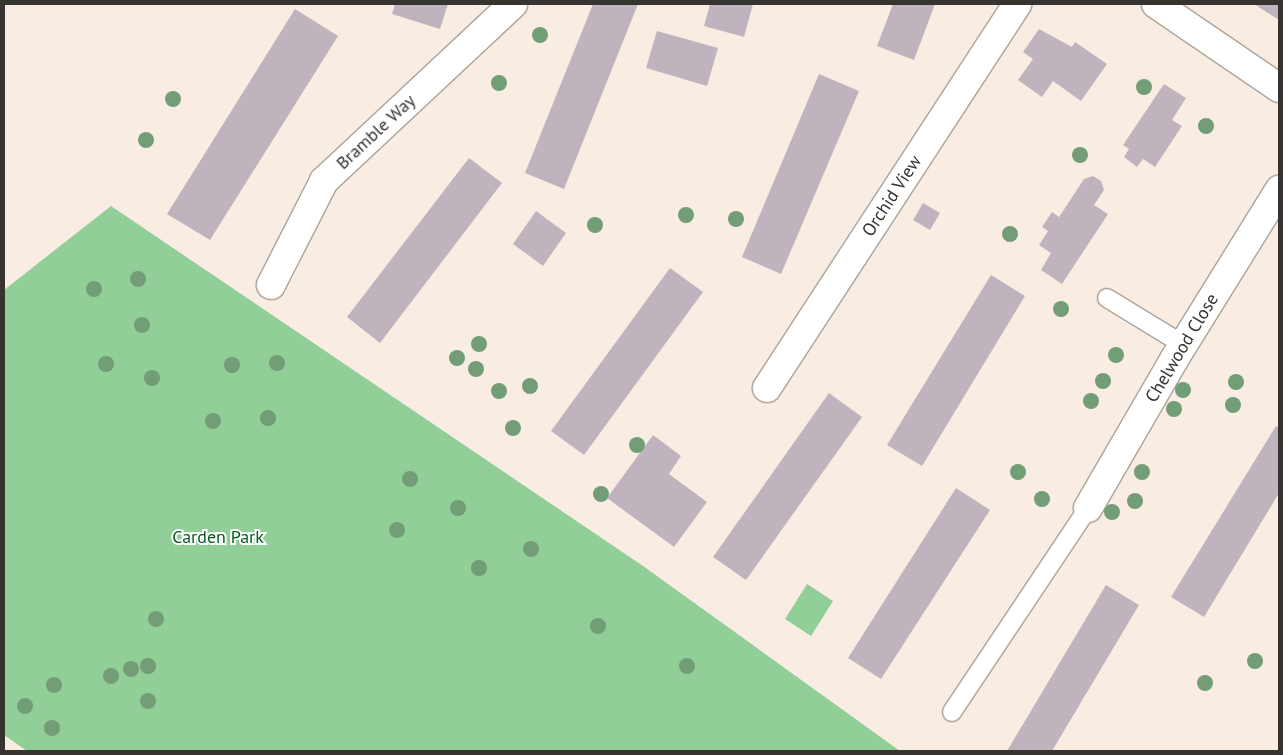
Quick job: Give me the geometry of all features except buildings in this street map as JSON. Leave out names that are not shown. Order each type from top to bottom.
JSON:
[{"type":"street","name":"Bramble Way","points":[[271,285],[324,181],[513,4]]},
{"type":"street","name":"Orchid View","points":[[767,388],[1017,4]]},
{"type":"street","points":[[1156,4],[1279,88]]},
{"type":"street","name":"Chelwood Close","points":[[1088,508],[1184,344],[1279,190]]},
{"type":"lane","points":[[1108,298],[1184,344]]},
{"type":"lane","points":[[952,712],[1088,508]]},
{"type":"green space","name":"Carden Park","points":[[111,206],[643,566],[900,751],[27,751],[4,735],[4,290]]},
{"type":"green space","points":[[807,584],[833,601],[811,636],[785,619]]}]
